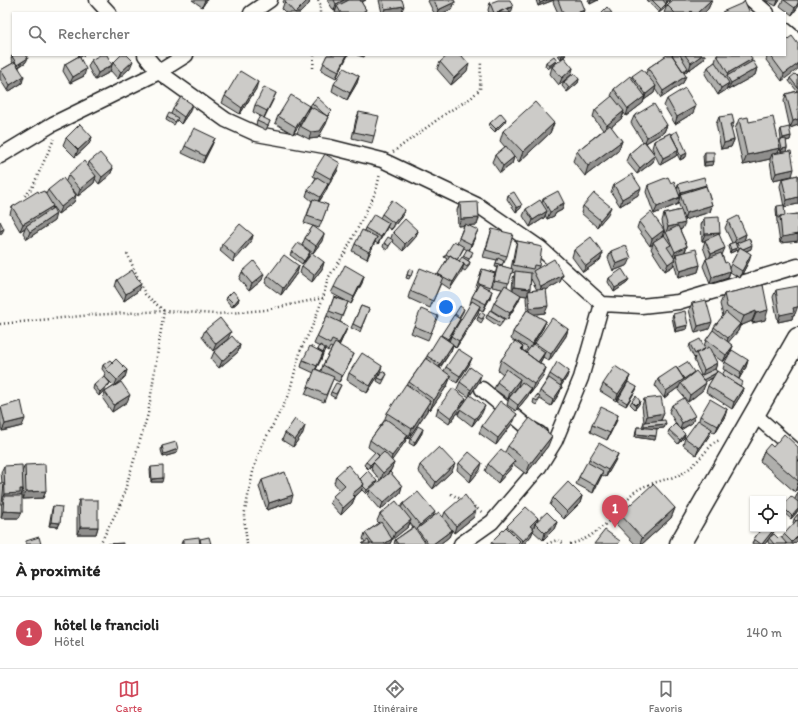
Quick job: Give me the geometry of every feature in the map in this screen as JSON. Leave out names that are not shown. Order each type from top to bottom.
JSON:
[{"type":"main road","points":[[680,544],[798,338]]},
{"type":"street","points":[[98,0],[108,12]]},
{"type":"street","points":[[252,12],[270,0]]},
{"type":"street","points":[[752,0],[766,12]]},
{"type":"street","points":[[786,31],[798,41]]},
{"type":"street","points":[[146,56],[159,72],[226,120],[257,134],[330,147],[382,160],[479,206],[540,248],[602,304],[641,306],[678,302],[798,266]]},
{"type":"street","points":[[0,156],[53,124],[159,72],[184,56]]},
{"type":"street","points":[[461,544],[492,522],[539,467],[555,441],[582,378],[602,304]]},
{"type":"street","points":[[482,389],[526,426],[555,441]]},
{"type":"street","points":[[755,415],[798,453]]},
{"type":"path","points":[[318,0],[320,4],[320,12]]},
{"type":"path","points":[[313,68],[314,56]]},
{"type":"path","points":[[247,544],[244,516],[254,467],[262,445],[288,397],[301,349],[312,327],[323,298],[328,278],[345,252],[376,191],[382,160],[448,112],[471,98],[480,89],[481,60]]},
{"type":"path","points":[[26,196],[32,188],[55,136],[53,124]]},
{"type":"path","points":[[127,253],[145,294],[164,311]]},
{"type":"path","points":[[0,324],[92,315],[164,311],[218,314],[257,311],[323,298]]},
{"type":"path","points":[[100,544],[120,503],[148,414],[164,311]]},
{"type":"path","points":[[570,544],[580,542],[591,536],[619,511],[631,494],[654,483],[680,475],[692,466],[715,442],[723,440]]},
{"type":"path","points":[[451,494],[464,501]]},
{"type":"path","points":[[471,504],[492,522]]},
{"type":"path","points":[[546,544],[557,540],[565,544]]},
{"type":"building","points":[[287,0],[308,0],[296,12],[294,12],[285,2]]},
{"type":"building","points":[[334,0],[344,0],[336,4]]},
{"type":"building","points":[[349,0],[360,0],[366,10],[362,12],[340,12],[337,6]]},
{"type":"building","points":[[383,0],[402,0],[404,6],[385,9]]},
{"type":"building","points":[[434,0],[454,0],[455,2],[438,10]]},
{"type":"building","points":[[498,0],[510,0],[513,7],[494,12],[490,3]]},
{"type":"building","points":[[539,0],[547,0],[540,3]]},
{"type":"building","points":[[558,0],[581,0],[585,10],[579,12],[563,12]]},
{"type":"building","points":[[652,0],[663,0],[666,4],[661,9]]},
{"type":"building","points":[[673,0],[711,0],[698,12],[674,12],[667,5]]},
{"type":"building","points":[[784,0],[798,0],[798,3],[795,8]]},
{"type":"building","points":[[745,2],[750,12],[722,12]]},
{"type":"building","points":[[607,7],[611,12],[602,12]]},
{"type":"building","points":[[508,8],[510,12],[500,12]]},
{"type":"building","points":[[792,36],[798,44],[798,64],[784,74],[771,56],[786,56],[786,40]]},
{"type":"building","points":[[12,56],[27,56],[28,58],[17,65]]},
{"type":"building","points":[[79,56],[86,69],[73,77],[65,64]]},
{"type":"building","points":[[98,56],[108,56],[112,65],[98,73],[91,60]]},
{"type":"building","points":[[120,56],[128,56],[133,61],[121,72],[113,63]]},
{"type":"building","points":[[326,56],[346,56],[339,71],[323,63]]},
{"type":"building","points":[[447,56],[462,56],[469,64],[454,78],[440,62]]},
{"type":"building","points":[[554,56],[557,60],[549,66],[546,62]]},
{"type":"building","points":[[666,56],[673,56],[686,76],[663,91],[648,68]]},
{"type":"building","points":[[673,56],[681,56],[688,68],[683,71]]},
{"type":"building","points":[[686,56],[701,56],[691,63]]},
{"type":"building","points":[[718,56],[750,56],[752,59],[728,73]]},
{"type":"building","points":[[564,57],[573,68],[562,78],[552,67]]},
{"type":"building","points":[[753,61],[757,68],[731,83],[727,76]]},
{"type":"building","points":[[15,62],[24,76],[10,85],[1,70]]},
{"type":"building","points":[[715,62],[729,83],[721,88],[708,67]]},
{"type":"building","points":[[344,68],[359,76],[350,93],[334,84]]},
{"type":"building","points":[[642,69],[656,86],[646,94],[632,76]]},
{"type":"building","points":[[240,71],[258,82],[242,108],[225,96]]},
{"type":"building","points":[[574,73],[579,79],[569,88],[564,82]]},
{"type":"building","points":[[795,74],[798,77],[798,88],[790,78]]},
{"type":"building","points":[[630,76],[645,96],[628,109],[614,89]]},
{"type":"building","points":[[264,87],[276,93],[267,111],[255,105]]},
{"type":"building","points":[[685,88],[696,106],[677,117],[667,99]]},
{"type":"building","points":[[798,91],[798,119],[793,121],[786,94]]},
{"type":"building","points":[[291,95],[309,106],[296,127],[278,116]]},
{"type":"building","points":[[612,96],[624,111],[607,125],[595,110]]},
{"type":"building","points":[[181,97],[192,104],[184,117],[173,109]]},
{"type":"building","points":[[317,97],[332,111],[327,116],[312,103]]},
{"type":"building","points":[[535,102],[554,123],[523,152],[503,131]]},
{"type":"building","points":[[654,104],[667,125],[647,137],[634,116]]},
{"type":"building","points":[[311,107],[329,117],[320,131],[311,132],[300,126]]},
{"type":"building","points":[[359,112],[379,116],[374,136],[354,132]]},
{"type":"building","points":[[169,113],[178,118],[175,122],[167,117]]},
{"type":"building","points":[[501,113],[506,119],[496,129],[490,123]]},
{"type":"building","points":[[732,115],[734,123],[730,124],[734,140],[724,143],[719,117]]},
{"type":"building","points":[[260,116],[270,121],[268,126],[257,121]]},
{"type":"building","points":[[748,117],[749,122],[773,117],[780,148],[747,155],[739,119]]},
{"type":"building","points":[[80,124],[92,137],[78,150],[66,138]]},
{"type":"building","points":[[610,125],[622,141],[588,166],[577,151]]},
{"type":"building","points":[[789,127],[791,136],[783,138],[781,129]]},
{"type":"building","points":[[194,128],[215,138],[205,156],[185,146]]},
{"type":"building","points":[[677,131],[687,153],[681,156],[671,134]]},
{"type":"building","points":[[670,133],[679,150],[663,158],[654,141]]},
{"type":"building","points":[[786,139],[787,148],[782,149],[780,140]]},
{"type":"building","points":[[644,141],[655,155],[640,168],[629,154]]},
{"type":"building","points":[[506,146],[514,157],[503,166],[495,155]]},
{"type":"building","points":[[791,151],[794,169],[776,173],[772,154]]},
{"type":"building","points":[[705,152],[714,152],[714,161],[705,162]]},
{"type":"building","points":[[100,153],[113,168],[102,177],[89,162]]},
{"type":"building","points":[[325,154],[340,163],[331,179],[315,170]]},
{"type":"building","points":[[84,161],[96,176],[80,189],[68,175]]},
{"type":"building","points":[[632,174],[641,188],[622,199],[614,185]]},
{"type":"building","points":[[798,175],[798,197],[787,200],[782,179]]},
{"type":"building","points":[[317,177],[328,184],[320,197],[308,190]]},
{"type":"building","points":[[668,177],[671,183],[674,181],[680,197],[657,207],[648,185]]},
{"type":"building","points":[[704,177],[706,185],[681,192],[678,184]]},
{"type":"building","points":[[63,178],[76,195],[61,207],[48,190]]},
{"type":"building","points":[[706,186],[712,205],[686,213],[680,194]]},
{"type":"building","points":[[38,191],[39,193],[44,191],[53,206],[23,224],[12,207]]},
{"type":"building","points":[[558,191],[564,203],[556,207],[557,209],[550,212],[543,199]]},
{"type":"building","points":[[514,192],[522,205],[517,208],[508,195]]},
{"type":"building","points":[[594,193],[611,207],[600,220],[583,206]]},
{"type":"building","points":[[313,199],[328,205],[322,221],[307,216]]},
{"type":"building","points":[[392,200],[405,210],[394,223],[382,214]]},
{"type":"building","points":[[540,200],[547,211],[533,220],[526,209]]},
{"type":"building","points":[[478,202],[479,218],[461,219],[460,203]]},
{"type":"building","points":[[784,205],[785,216],[780,216],[778,218],[777,206]]},
{"type":"building","points":[[53,208],[56,214],[30,232],[26,226]]},
{"type":"building","points":[[681,210],[685,223],[668,227],[664,214]]},
{"type":"building","points":[[651,212],[664,230],[652,239],[639,222]]},
{"type":"building","points":[[374,214],[389,223],[381,237],[365,228]]},
{"type":"building","points":[[798,214],[798,234],[782,237],[780,216]]},
{"type":"building","points":[[738,216],[746,234],[736,239],[728,221]]},
{"type":"building","points":[[719,217],[720,233],[705,234],[704,218]]},
{"type":"building","points":[[405,219],[418,231],[405,244],[393,232]]},
{"type":"building","points":[[0,221],[4,229],[0,231]]},
{"type":"building","points":[[240,224],[253,235],[235,255],[222,244]]},
{"type":"building","points":[[465,224],[478,230],[471,244],[459,238]]},
{"type":"building","points":[[313,226],[324,234],[316,246],[305,238]]},
{"type":"building","points":[[678,226],[687,246],[675,252],[666,232]]},
{"type":"building","points":[[492,229],[513,234],[507,256],[486,250]]},
{"type":"building","points":[[362,230],[377,237],[369,252],[355,244]]},
{"type":"building","points":[[719,234],[725,248],[711,254],[705,240]]},
{"type":"building","points":[[664,235],[671,245],[667,247],[675,259],[668,264],[653,242]]},
{"type":"building","points":[[388,237],[393,240],[389,246],[384,243]]},
{"type":"building","points":[[591,237],[603,253],[586,266],[574,250]]},
{"type":"building","points":[[749,238],[752,245],[743,249],[740,247],[739,248],[737,243]]},
{"type":"building","points":[[454,241],[464,247],[457,260],[446,254]]},
{"type":"building","points":[[517,241],[542,247],[539,266],[534,265],[533,269],[513,265]]},
{"type":"building","points":[[735,242],[737,248],[731,250],[729,244]]},
{"type":"building","points":[[298,243],[310,252],[304,261],[292,251]]},
{"type":"building","points":[[626,245],[631,258],[616,264],[611,251]]},
{"type":"building","points":[[740,247],[751,254],[742,271],[731,264]]},
{"type":"building","points":[[467,249],[473,252],[469,259],[463,256]]},
{"type":"building","points":[[696,249],[700,265],[680,271],[676,254]]},
{"type":"building","points":[[312,253],[324,262],[314,275],[302,266]]},
{"type":"building","points":[[721,253],[725,263],[727,262],[730,271],[712,277],[706,259]]},
{"type":"building","points":[[284,255],[299,266],[283,288],[268,276]]},
{"type":"building","points":[[450,255],[464,264],[453,282],[438,274]]},
{"type":"building","points":[[462,257],[470,262],[467,267],[459,261]]},
{"type":"building","points":[[498,258],[504,261],[502,265],[496,263]]},
{"type":"building","points":[[554,259],[563,275],[541,287],[533,271]]},
{"type":"building","points":[[254,261],[264,274],[252,284],[242,272]]},
{"type":"building","points":[[345,265],[364,276],[354,297],[334,287]]},
{"type":"building","points":[[498,265],[513,269],[509,283],[494,280]]},
{"type":"building","points":[[420,268],[443,277],[433,301],[410,291]]},
{"type":"building","points":[[409,269],[413,270],[411,276],[407,275]]},
{"type":"building","points":[[482,269],[495,273],[490,287],[478,283]]},
{"type":"building","points":[[622,269],[629,280],[615,288],[609,278]]},
{"type":"building","points":[[132,270],[141,284],[126,294],[117,280]]},
{"type":"building","points":[[515,271],[531,273],[530,289],[514,287]]},
{"type":"building","points":[[479,284],[492,291],[486,304],[472,297]]},
{"type":"building","points":[[505,285],[521,295],[510,313],[494,303]]},
{"type":"building","points":[[763,285],[768,310],[756,313],[756,311],[744,316],[727,307],[724,294]]},
{"type":"building","points":[[798,286],[798,306],[793,308],[794,312],[780,315],[776,290]]},
{"type":"building","points":[[546,289],[548,306],[530,308],[528,291]]},
{"type":"building","points":[[233,291],[239,298],[234,304],[227,297]]},
{"type":"building","points":[[334,297],[348,302],[342,316],[329,311]]},
{"type":"building","points":[[706,300],[712,322],[698,326],[692,303]]},
{"type":"building","points":[[472,301],[480,306],[459,341],[451,336]]},
{"type":"building","points":[[361,306],[369,309],[361,328],[353,324]]},
{"type":"building","points":[[460,306],[464,309],[459,317],[455,314]]},
{"type":"building","points":[[421,309],[438,316],[431,333],[414,326]]},
{"type":"building","points":[[490,310],[504,319],[501,323],[487,315]]},
{"type":"building","points":[[527,310],[546,321],[532,344],[513,332]]},
{"type":"building","points":[[685,311],[688,325],[676,328],[673,314]]},
{"type":"building","points":[[481,312],[485,315],[482,319],[478,317]]},
{"type":"building","points":[[726,312],[740,324],[728,338],[714,327]]},
{"type":"building","points":[[454,315],[460,319],[448,339],[441,335]]},
{"type":"building","points":[[327,316],[348,326],[339,343],[332,340],[330,344],[317,337]]},
{"type":"building","points":[[220,318],[231,332],[216,344],[205,330]]},
{"type":"building","points":[[552,318],[568,329],[551,354],[535,343]]},
{"type":"building","points":[[713,330],[733,346],[726,355],[706,340]]},
{"type":"building","points":[[440,335],[453,344],[440,364],[427,356]]},
{"type":"building","points":[[232,336],[240,345],[222,361],[214,352]]},
{"type":"building","points":[[700,339],[705,349],[695,354],[690,344]]},
{"type":"building","points":[[515,341],[523,347],[521,349],[546,368],[534,384],[501,360]]},
{"type":"building","points":[[518,342],[528,348],[525,352],[522,350],[523,347]]},
{"type":"building","points":[[335,343],[354,354],[342,376],[323,365]]},
{"type":"building","points":[[533,344],[545,352],[538,362],[526,353]]},
{"type":"building","points":[[320,345],[325,348],[323,353],[318,350]]},
{"type":"building","points":[[310,346],[323,353],[317,366],[303,360]]},
{"type":"building","points":[[709,347],[717,363],[704,370],[696,353]]},
{"type":"building","points":[[458,349],[472,358],[460,376],[446,367]]},
{"type":"building","points":[[732,350],[748,360],[741,372],[725,362]]},
{"type":"building","points":[[362,353],[382,366],[370,386],[349,373]]},
{"type":"building","points":[[426,358],[451,376],[434,400],[409,382]]},
{"type":"building","points":[[116,359],[127,370],[117,380],[106,369]]},
{"type":"building","points":[[110,360],[113,363],[106,369],[103,365]]},
{"type":"building","points":[[557,362],[569,371],[562,382],[550,374]]},
{"type":"building","points":[[687,362],[694,372],[684,379],[677,368]]},
{"type":"building","points":[[615,366],[630,376],[618,394],[603,384]]},
{"type":"building","points":[[470,367],[481,375],[471,390],[460,382]]},
{"type":"building","points":[[676,367],[684,379],[666,391],[658,379]]},
{"type":"building","points":[[315,369],[334,377],[326,395],[308,387]]},
{"type":"building","points":[[506,369],[520,379],[510,392],[497,382]]},
{"type":"building","points":[[715,369],[717,372],[716,373],[703,380],[700,376]]},
{"type":"building","points":[[725,370],[743,382],[740,386],[722,375]]},
{"type":"building","points":[[382,371],[387,374],[383,380],[378,378]]},
{"type":"building","points":[[696,371],[706,383],[690,395],[681,383]]},
{"type":"building","points":[[717,371],[743,388],[734,402],[708,386]]},
{"type":"building","points":[[104,376],[110,383],[100,392],[94,385]]},
{"type":"building","points":[[549,378],[562,387],[553,400],[540,391]]},
{"type":"building","points":[[121,382],[130,395],[114,405],[105,392]]},
{"type":"building","points":[[522,382],[531,389],[518,405],[509,398]]},
{"type":"building","points":[[628,382],[637,387],[627,403],[619,398]]},
{"type":"building","points":[[336,383],[341,385],[336,394],[331,392]]},
{"type":"building","points":[[406,384],[430,401],[412,429],[387,413]]},
{"type":"building","points":[[453,388],[466,398],[451,418],[438,408]]},
{"type":"building","points":[[470,395],[485,406],[475,419],[460,409]]},
{"type":"building","points":[[537,395],[540,397],[537,401],[534,399]]},
{"type":"building","points":[[636,396],[640,401],[636,405],[632,401]]},
{"type":"building","points":[[661,397],[664,413],[647,416],[644,399]]},
{"type":"building","points":[[684,398],[695,416],[682,423],[672,405]]},
{"type":"building","points":[[710,399],[727,409],[718,426],[700,416]]},
{"type":"building","points":[[21,401],[25,419],[5,424],[1,407]]},
{"type":"building","points":[[500,401],[517,414],[498,438],[482,426]]},
{"type":"building","points":[[601,407],[618,415],[610,433],[592,425]]},
{"type":"building","points":[[530,418],[552,436],[530,464],[508,446]]},
{"type":"building","points":[[295,419],[305,426],[295,440],[285,433]]},
{"type":"building","points":[[386,419],[408,435],[392,456],[370,440]]},
{"type":"building","points":[[665,420],[666,424],[644,426],[644,422]]},
{"type":"building","points":[[698,420],[712,429],[699,448],[685,438]]},
{"type":"building","points":[[675,424],[685,434],[680,440],[669,430]]},
{"type":"building","points":[[418,426],[423,429],[415,442],[410,439]]},
{"type":"building","points":[[637,427],[657,429],[656,436],[636,434]]},
{"type":"building","points":[[784,434],[798,447],[798,481],[764,451],[770,444],[773,447]]},
{"type":"building","points":[[176,442],[178,449],[164,454],[162,446]]},
{"type":"building","points":[[599,443],[618,454],[608,470],[589,459]]},
{"type":"building","points":[[439,447],[455,464],[436,482],[420,465]]},
{"type":"building","points":[[501,449],[515,461],[501,476],[488,464]]},
{"type":"building","points":[[375,452],[379,456],[370,465],[366,462]]},
{"type":"building","points":[[384,452],[394,463],[383,473],[373,462]]},
{"type":"building","points":[[469,452],[482,463],[472,475],[459,463]]},
{"type":"building","points":[[587,462],[603,471],[595,486],[579,477]]},
{"type":"building","points":[[45,464],[46,491],[26,492],[25,465]]},
{"type":"building","points":[[22,465],[23,489],[20,489],[20,493],[5,494],[4,466]]},
{"type":"building","points":[[348,465],[364,484],[352,494],[355,497],[343,508],[333,496],[345,485],[336,476]]},
{"type":"building","points":[[163,466],[163,478],[152,479],[151,467]]},
{"type":"building","points":[[368,471],[377,481],[367,490],[363,486],[364,484],[360,479]]},
{"type":"building","points":[[285,472],[293,495],[269,503],[262,480]]},
{"type":"building","points":[[390,472],[402,486],[383,503],[370,489]]},
{"type":"building","points":[[568,482],[582,496],[567,512],[553,498]]},
{"type":"building","points":[[0,483],[4,483],[2,504],[0,504]]},
{"type":"building","points":[[653,484],[675,508],[642,538],[620,514]]},
{"type":"building","points":[[418,492],[435,512],[420,525],[403,504]]},
{"type":"building","points":[[465,495],[476,510],[456,526],[445,512]]},
{"type":"building","points":[[4,496],[22,496],[22,512],[3,511]]},
{"type":"building","points":[[791,496],[798,502],[798,509],[792,516],[786,510],[786,502]]},
{"type":"building","points":[[79,500],[98,500],[98,527],[80,527]]},
{"type":"building","points":[[396,501],[411,520],[395,533],[380,514]]},
{"type":"building","points":[[53,506],[62,507],[60,523],[51,522]]},
{"type":"building","points":[[526,507],[538,518],[530,526],[534,529],[523,541],[507,526]]},
{"type":"building","points":[[439,512],[452,530],[433,544],[428,544],[417,529]]},
{"type":"building","points":[[547,512],[557,522],[545,533],[535,523]]},
{"type":"building","points":[[798,514],[798,521],[796,521],[794,519]]},
{"type":"building","points":[[797,520],[798,521],[798,536],[792,542],[784,534]]},
{"type":"building","points":[[381,522],[392,539],[384,544],[373,544],[365,533]]},
{"type":"building","points":[[414,527],[426,544],[398,544],[395,540]]},
{"type":"building","points":[[506,527],[520,541],[517,544],[494,544],[491,542]]},
{"type":"building","points":[[605,530],[620,541],[618,544],[594,544]]},
{"type":"building","points":[[759,532],[772,532],[762,544],[754,539]]},
{"type":"building","points":[[774,534],[778,538],[780,536],[787,544],[774,544],[769,538]]},
{"type":"building","points":[[39,537],[41,544],[26,544],[26,541]]},
{"type":"building","points":[[199,537],[200,544],[183,544],[183,539]]},
{"type":"building","points":[[209,537],[211,544],[201,544],[200,539]]},
{"type":"building","points":[[368,540],[370,544],[362,544]]},
{"type":"place","name":"hôtel le francioli","points":[[615,528]]}]
